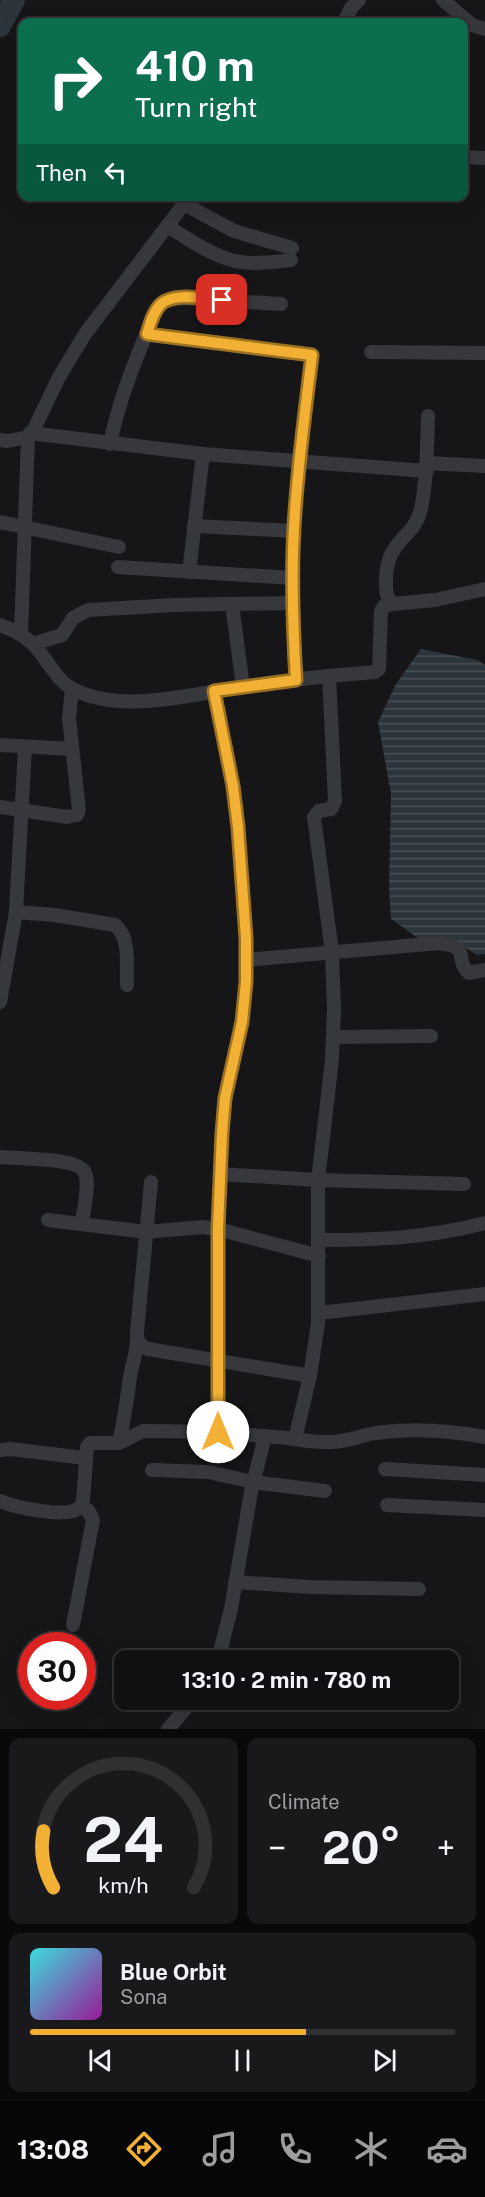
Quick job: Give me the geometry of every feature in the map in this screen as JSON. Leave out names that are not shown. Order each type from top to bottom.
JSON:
[{"type":"street","points":[[347,18],[358,0]]},
{"type":"street","points":[[443,0],[464,18]]},
{"type":"street","points":[[468,22],[485,29]]},
{"type":"street","points":[[468,157],[485,158]]},
{"type":"street","points":[[21,633],[29,435],[59,377],[85,334],[186,201]]},
{"type":"street","points":[[167,226],[198,246],[235,261],[292,254],[234,231],[189,201]]},
{"type":"street","points":[[110,444],[115,420],[147,334],[156,310],[163,302],[172,299],[281,304]]},
{"type":"street","points":[[147,334],[312,355],[299,460],[294,531],[292,603],[296,680]]},
{"type":"street","points":[[371,352],[485,353]]},
{"type":"street","points":[[393,604],[386,595],[386,570],[388,560],[400,539],[414,524],[420,513],[427,467],[428,416]]},
{"type":"street","points":[[0,440],[8,441],[29,435],[203,454],[427,467],[485,466]]},
{"type":"street","points":[[189,572],[203,454]]},
{"type":"street","points":[[0,522],[24,529],[119,547]]},
{"type":"street","points":[[195,526],[294,531]]},
{"type":"street","points":[[118,567],[293,578]]},
{"type":"street","points":[[0,626],[21,633],[33,644],[57,676],[72,689],[90,697],[129,701],[375,672],[379,669],[381,611],[384,606],[460,596],[485,589]]},
{"type":"street","points":[[33,644],[62,635],[73,618],[87,610],[125,606],[292,603]]},
{"type":"street","points":[[232,604],[243,687]]},
{"type":"street","points":[[295,1438],[310,1376],[319,1313],[318,1180],[333,1037],[332,952],[314,817],[319,811],[331,808],[335,801],[329,676]]},
{"type":"street","points":[[0,807],[67,817],[77,815],[79,810],[69,718],[72,689]]},
{"type":"street","points":[[214,691],[233,786],[238,827],[246,960],[242,1022],[225,1098],[220,1174],[218,1432]]},
{"type":"street","points":[[0,746],[72,749]]},
{"type":"street","points":[[0,1002],[16,912],[25,747]]},
{"type":"street","points":[[16,912],[55,915],[115,925],[122,930],[126,940],[127,985]]},
{"type":"street","points":[[246,960],[440,943],[456,946],[461,952],[463,965],[470,973],[485,970]]},
{"type":"street","points":[[333,1037],[431,1036]]},
{"type":"street","points":[[0,1157],[65,1162],[78,1165],[85,1170],[87,1178],[82,1224]]},
{"type":"street","points":[[220,1174],[318,1180],[464,1184]]},
{"type":"street","points":[[118,1443],[129,1394],[130,1376],[137,1352],[151,1182]]},
{"type":"street","points":[[48,1220],[146,1232],[202,1227],[218,1228],[319,1256]]},
{"type":"street","points":[[318,1240],[404,1239],[451,1232],[485,1223]]},
{"type":"street","points":[[319,1313],[485,1294]]},
{"type":"street","points":[[137,1340],[141,1346],[148,1348],[310,1376]]},
{"type":"street","points":[[0,1501],[24,1508],[58,1512],[76,1511],[82,1501],[85,1458],[90,1443],[118,1443],[142,1431],[218,1432],[332,1443],[374,1434],[436,1430],[485,1437]]},
{"type":"street","points":[[221,1650],[231,1609],[253,1482],[266,1436]]},
{"type":"street","points":[[0,1449],[85,1458]]},
{"type":"street","points":[[385,1469],[485,1475]]},
{"type":"street","points":[[152,1470],[208,1472],[253,1482],[325,1491]]},
{"type":"street","points":[[387,1505],[485,1510]]},
{"type":"street","points":[[73,1625],[93,1520],[88,1510],[80,1507]]},
{"type":"street","points":[[235,1582],[310,1587],[419,1589]]},
{"type":"street","points":[[168,1729],[185,1710]]},
{"type":"shaded area","points":[[421,649],[477,660],[485,665],[485,954],[477,955],[455,941],[422,941],[391,919],[389,889],[391,794],[378,722],[396,684]]},
{"type":"waterway","points":[[0,26],[14,0]]},
{"type":"route","points":[[218,1432],[218,1228],[222,1133],[225,1098],[242,1022],[246,982],[246,938],[233,786],[214,691],[296,680],[292,603],[294,531],[299,460],[312,355],[147,334],[156,310],[163,302],[182,298],[222,300]]}]
